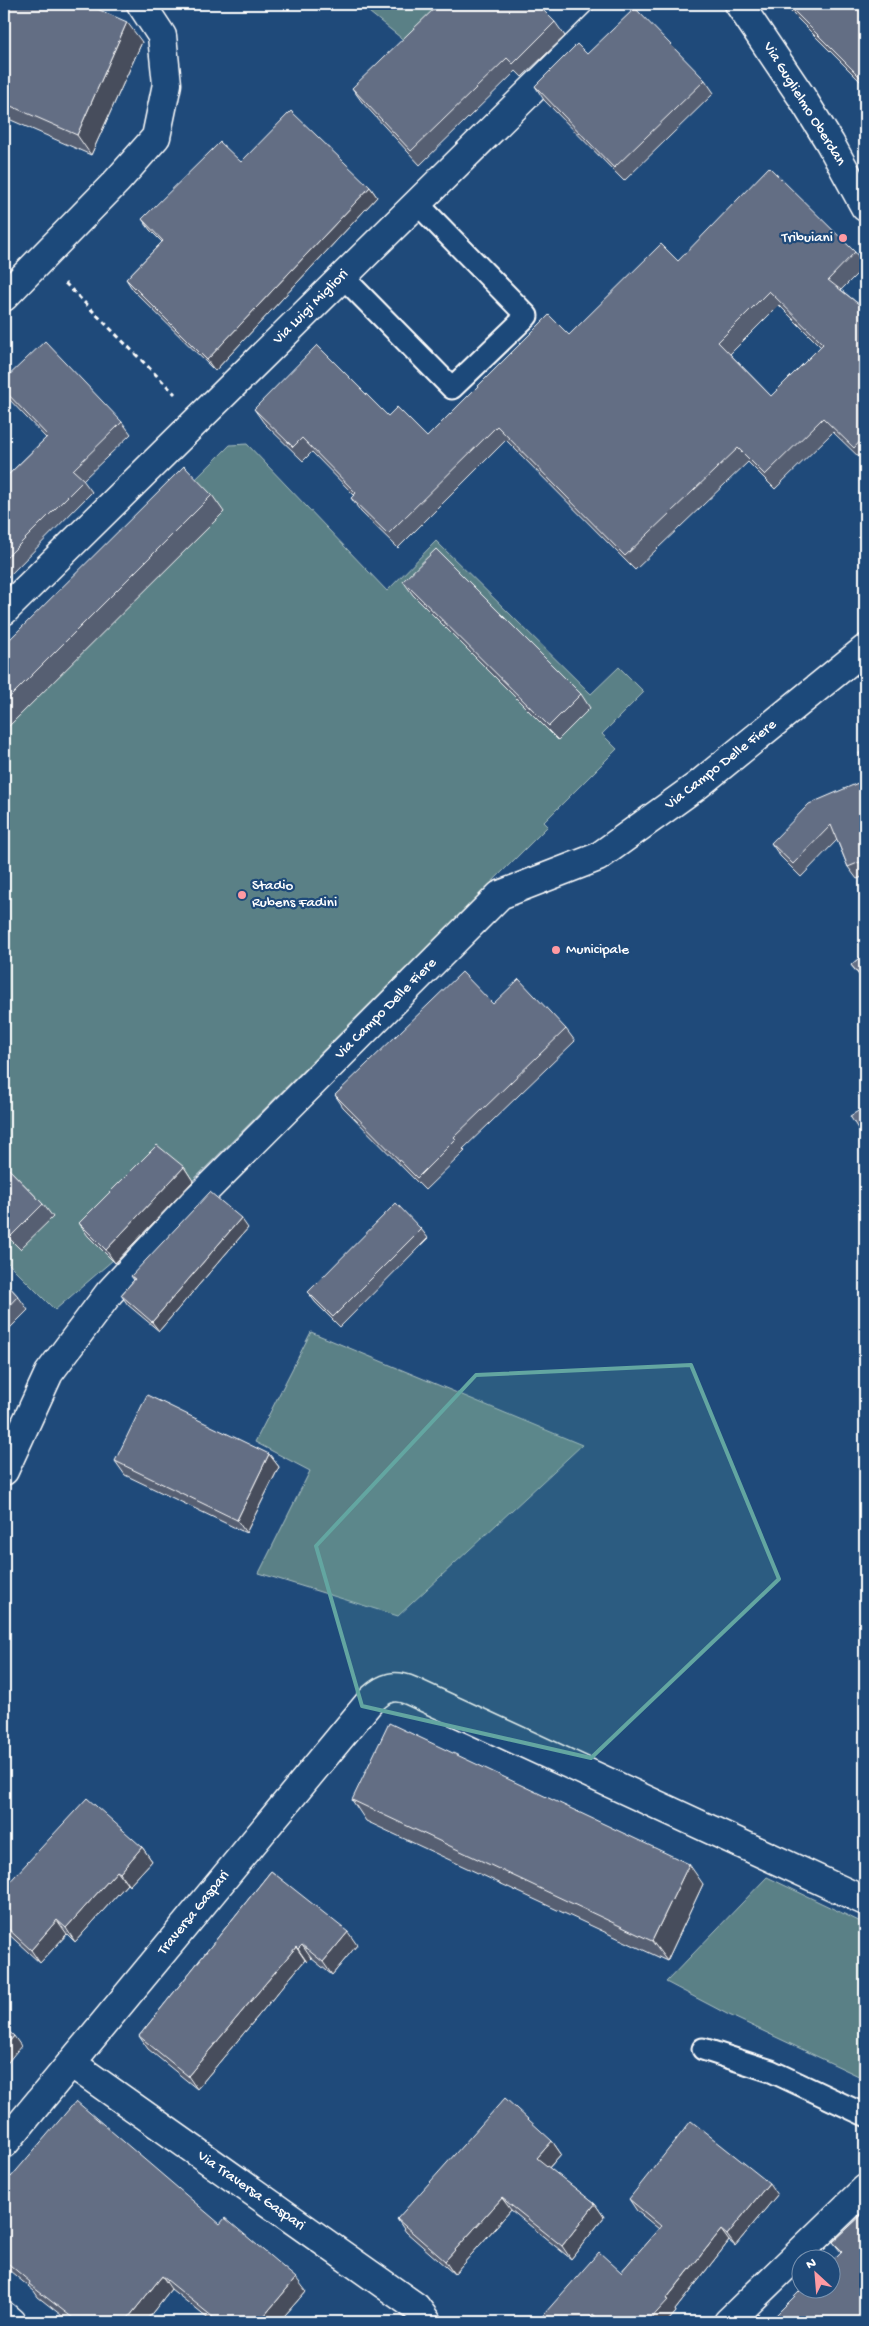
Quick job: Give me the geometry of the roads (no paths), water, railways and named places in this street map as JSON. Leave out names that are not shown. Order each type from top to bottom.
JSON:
[{"type":"street","points":[[4,298],[117,181],[156,137],[167,84],[162,36],[141,4]]},
{"type":"street","name":"Via Luigi Migliori","points":[[4,611],[619,4]]},
{"type":"street","name":"Via Guglielmo Oberdan","points":[[738,4],[801,96],[865,207]]},
{"type":"street","name":"Via Campo Delle Fiere","points":[[4,1471],[49,1373],[109,1293],[192,1204],[500,895],[598,857],[698,785],[865,649]]},
{"type":"street","name":"Traversa Gaspari","points":[[4,2144],[360,1714],[381,1691],[390,1687],[400,1686],[411,1690],[865,1901]]},
{"type":"street","name":"Via Traversa Gaspari","points":[[71,2063],[416,2308],[427,2322]]},
{"type":"street","points":[[728,2322],[865,2189]]},
{"type":"street","points":[[4,2316],[11,2322]]},
{"type":"lane","points":[[343,277],[452,388],[527,316],[417,203]]},
{"type":"lane","points":[[703,2049],[771,2071],[865,2115]]},
{"type":"place","name":"Tribuiani","points":[[843,238]]},
{"type":"place","name":"Stadio Rubens Fadini","points":[[242,895]]},
{"type":"place","name":"Municipale","points":[[556,950]]}]
